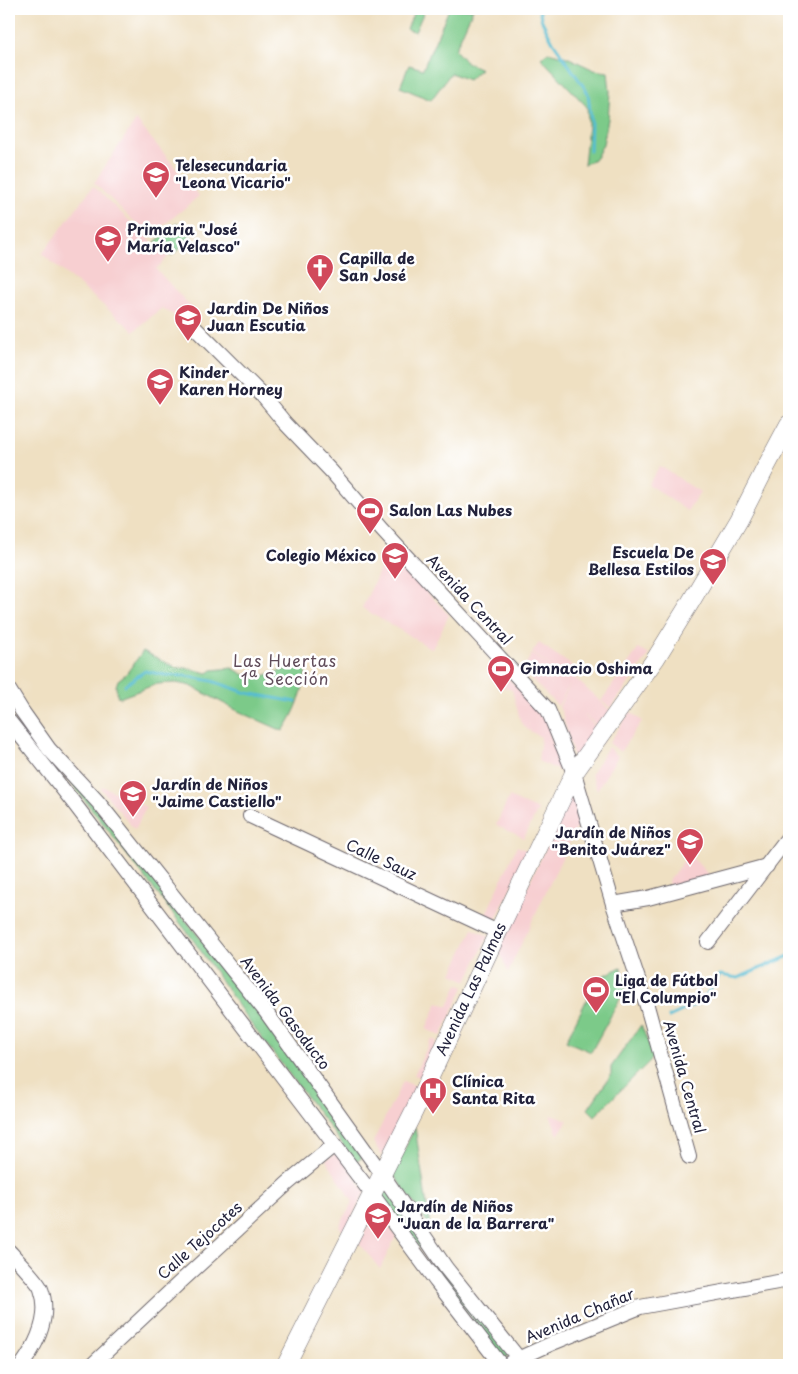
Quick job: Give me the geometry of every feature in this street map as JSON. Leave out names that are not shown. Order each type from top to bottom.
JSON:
[{"type":"main road","name":"Avenida Las Palmas","points":[[286,1365],[418,1103],[574,773],[656,658],[695,595],[739,520],[789,424]]},
{"type":"street","name":"Avenida Central","points":[[190,323],[262,395],[382,530],[548,710],[574,773],[646,1006],[689,1157]]},
{"type":"street","name":"Avenida Gasoducto","points":[[9,690],[49,749],[98,802],[266,1012],[382,1174],[446,1268],[522,1362]]},
{"type":"street","points":[[9,721],[73,802],[501,1365]]},
{"type":"street","name":"Calle Sauz","points":[[250,816],[498,932]]},
{"type":"street","points":[[708,942],[789,836]]},
{"type":"street","points":[[613,904],[648,898],[766,866]]},
{"type":"street","name":"Calle Tejocotes","points":[[92,1365],[288,1183],[334,1145]]},
{"type":"street","points":[[9,1251],[41,1288],[44,1306],[43,1323],[31,1352],[22,1365]]},
{"type":"street","name":"Avenida Chañar","points":[[501,1365],[522,1362],[554,1342],[640,1307],[789,1280]]},
{"type":"shaded area","points":[[136,120],[199,196],[150,237],[94,183]]},
{"type":"shaded area","name":"Primaria \"José María Velasco\"","points":[[93,186],[168,257],[156,269],[193,309],[183,321],[162,308],[134,331],[42,254]]},
{"type":"shaded area","points":[[660,466],[700,492],[687,511],[648,484]]},
{"type":"shaded area","name":"Colegio México","points":[[388,552],[449,615],[432,649],[362,608]]},
{"type":"shaded area","points":[[539,643],[580,671],[575,678],[611,711],[598,727],[580,711],[597,728],[574,759],[559,707],[570,684],[558,706],[522,670],[532,654],[555,669],[532,653]]},
{"type":"shaded area","points":[[639,648],[649,655],[611,708],[601,701]]},
{"type":"shaded area","points":[[502,671],[547,721],[560,771],[538,761],[541,737],[528,730],[521,723],[512,690],[496,684]]},
{"type":"shaded area","points":[[630,712],[642,721],[620,752],[609,743]]},
{"type":"shaded area","points":[[608,747],[618,756],[597,790],[591,774]]},
{"type":"shaded area","name":"Jardín de Niños \"Jaime Castiello\"","points":[[102,786],[146,807],[135,830],[101,789]]},
{"type":"shaded area","points":[[574,789],[582,816],[508,972],[498,948]]},
{"type":"shaded area","points":[[509,797],[538,810],[524,838],[496,825]]},
{"type":"shaded area","points":[[517,846],[528,851],[495,921],[485,916]]},
{"type":"shaded area","name":"Jardín de Niños \"Benito Juárez\"","points":[[689,854],[712,878],[669,887],[668,881]]},
{"type":"shaded area","points":[[473,929],[488,936],[467,981],[452,974]]},
{"type":"shaded area","points":[[458,984],[464,987],[441,1036],[426,1029],[438,1002],[448,1006]]},
{"type":"shaded area","points":[[431,1039],[437,1041],[420,1077],[414,1075]]},
{"type":"shaded area","points":[[403,1081],[418,1087],[382,1156],[373,1142]]},
{"type":"shaded area","points":[[550,1115],[568,1120],[558,1135]]},
{"type":"shaded area","points":[[338,1152],[365,1192],[344,1233],[339,1226],[353,1202],[326,1160]]},
{"type":"shaded area","name":"Jardín de Niños \"Juan de la Barrera\"","points":[[375,1210],[396,1236],[380,1269],[359,1243]]},
{"type":"green space","points":[[415,9],[425,9],[415,32],[407,29]]},
{"type":"green space","points":[[449,9],[473,9],[455,50],[466,62],[481,69],[468,80],[451,73],[431,100],[400,87],[409,65],[423,69]]},
{"type":"green space","points":[[548,52],[567,57],[594,70],[608,72],[610,92],[608,119],[603,144],[596,158],[584,165],[588,125],[587,107],[541,58]]},
{"type":"green space","points":[[178,223],[192,238],[171,256],[155,242]]},
{"type":"green space","points":[[143,651],[176,668],[186,668],[208,673],[212,670],[232,668],[252,679],[300,665],[306,668],[305,677],[299,701],[283,731],[238,711],[191,686],[176,683],[157,684],[119,698],[116,686],[118,680],[126,674]]},
{"type":"green space","points":[[36,733],[244,993],[363,1157],[356,1162],[248,1020],[191,937],[65,775]]},
{"type":"green space","name":"Liga de Fútbol \"El Columpio\"","points":[[621,967],[627,986],[591,1052],[566,1041],[597,979]]},
{"type":"green space","points":[[641,1025],[654,1057],[595,1116],[588,1109],[611,1075],[611,1067]]},
{"type":"green space","points":[[415,1127],[430,1226],[393,1174]]},
{"type":"green space","points":[[383,1185],[510,1356],[502,1358],[449,1288],[378,1191]]},
{"type":"waterway","points":[[539,9],[542,21],[553,42],[588,93],[591,121],[590,151]]},
{"type":"waterway","points":[[125,685],[145,671],[212,681],[247,693],[296,702]]},
{"type":"waterway","points":[[669,1017],[697,1004],[720,975],[738,978],[789,956]]},
{"type":"place","name":"Telesecundaria \"Leona Vicario\"","points":[[156,199]]},
{"type":"place","name":"Primaria \"José María Velasco\"","points":[[108,263]]},
{"type":"place","name":"Capilla de San José","points":[[320,292]]},
{"type":"place","name":"Jardin De Niños Juan Escutia","points":[[188,342]]},
{"type":"place","name":"Kinder Karen Horney","points":[[160,406]]},
{"type":"place","name":"Salon Las Nubes","points":[[370,535]]},
{"type":"place","name":"Colegio México","points":[[395,580]]},
{"type":"place","name":"Escuela De Bellesa Estilos","points":[[713,586]]},
{"type":"place","name":"Gimnacio Oshima","points":[[501,693]]},
{"type":"place","name":"Jardín de Niños \"Jaime Castiello\"","points":[[133,818]]},
{"type":"place","name":"Jardín de Niños \"Benito Juárez\"","points":[[690,866]]},
{"type":"place","name":"Liga de Fútbol \"El Columpio\"","points":[[596,1014]]},
{"type":"place","name":"Clínica Santa Rita","points":[[433,1115]]},
{"type":"place","name":"Jardín de Niños \"Juan de la Barrera\"","points":[[378,1240]]},
{"type":"district","name":"Las Huertas 1ª Sección","points":[[285,670]]}]
